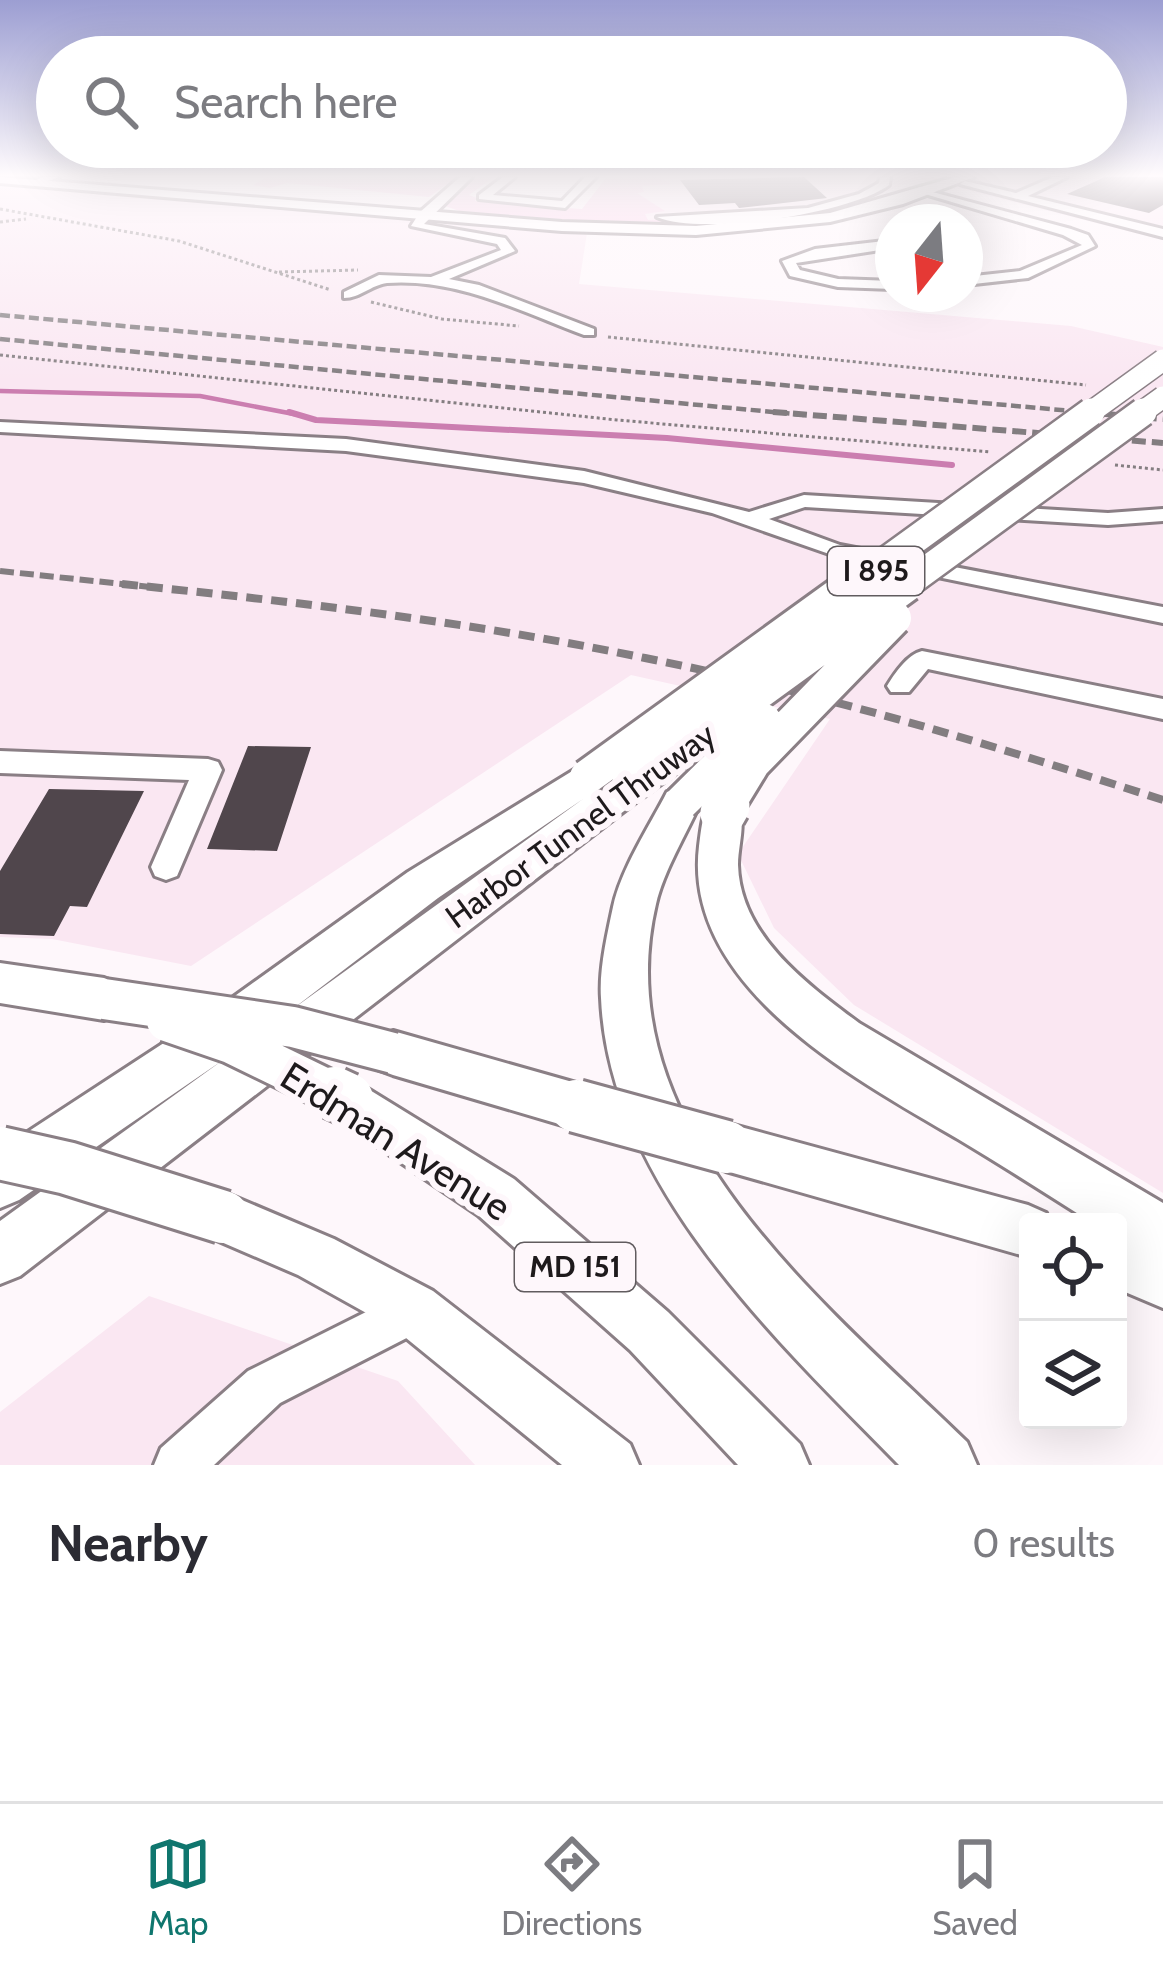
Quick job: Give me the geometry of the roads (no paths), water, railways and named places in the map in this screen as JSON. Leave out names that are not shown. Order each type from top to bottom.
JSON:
[{"type":"highway","name":"Harbor Tunnel Thruway","points":[[0,1256],[608,782],[1163,360]]},
{"type":"highway","name":"Harbor Tunnel Thruway","points":[[0,1180],[242,1018],[423,885],[608,782],[974,539],[1163,397]]},
{"type":"highway","points":[[944,1465],[798,1318],[686,1183],[659,1132],[638,1069],[623,1004],[623,944],[637,886],[702,808],[753,763],[974,539]]},
{"type":"highway","points":[[702,808],[730,922],[754,960],[801,1011],[1163,1235]]},
{"type":"main road","name":"Erdman Avenue","points":[[0,983],[104,999],[231,1043],[346,1099],[496,1197],[649,1331],[779,1465]]},
{"type":"main road","points":[[104,999],[293,1027],[1019,1228]]},
{"type":"main road","points":[[0,1154],[88,1174],[223,1216],[316,1257],[414,1310],[608,1465]]},
{"type":"main road","points":[[1127,1268],[1163,1282]]},
{"type":"lane","points":[[433,280],[501,256],[511,248],[507,245]]},
{"type":"lane","points":[[983,279],[1023,275],[1089,245]]},
{"type":"lane","points":[[875,246],[815,253],[788,262],[795,273],[838,283],[875,284]]},
{"type":"lane","points":[[349,295],[379,279],[433,280],[473,288],[589,332]]},
{"type":"lane","points":[[0,427],[346,446],[584,477],[749,519],[836,550],[1163,615]]},
{"type":"lane","points":[[749,519],[804,501],[1108,519],[1163,515]]},
{"type":"lane","points":[[900,686],[922,659],[1163,709]]},
{"type":"lane","points":[[0,762],[208,770],[166,867]]},
{"type":"lane","points":[[178,1465],[264,1387],[414,1310]]},
{"type":"waterway","points":[[0,391],[200,396],[299,415]]},
{"type":"waterway","points":[[289,412],[316,420],[667,438],[952,465]]},
{"type":"railway","points":[[0,315],[1105,414]]},
{"type":"railway","points":[[0,339],[774,412]]},
{"type":"railway","points":[[774,412],[1163,443]]},
{"type":"railway","points":[[774,412],[805,415]]},
{"type":"railway","points":[[1083,412],[1105,414]]},
{"type":"railway","points":[[1105,414],[1163,419]]},
{"type":"railway","points":[[1105,414],[1117,415]]},
{"type":"railway","points":[[0,571],[150,587]]},
{"type":"railway","points":[[122,584],[384,614],[645,658],[906,722],[1163,800]]}]
